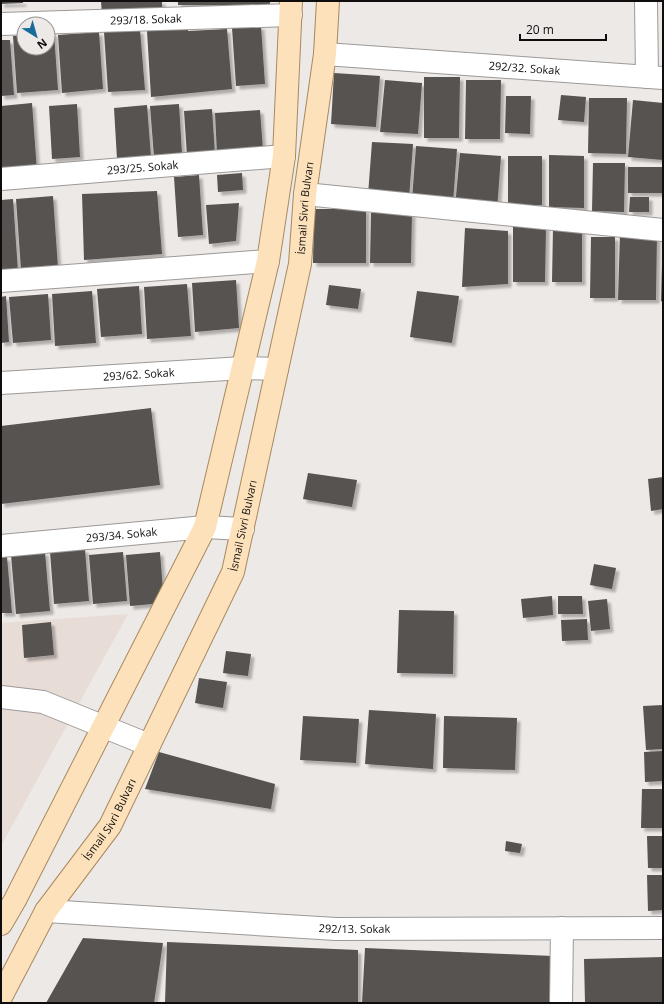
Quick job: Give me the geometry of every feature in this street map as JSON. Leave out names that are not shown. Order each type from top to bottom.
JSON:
[{"type":"main road","name":"İsmail Sivri Bulvarı","points":[[1,999],[46,911],[110,826],[233,572],[300,264],[305,194],[325,54],[328,1]]},
{"type":"main road","points":[[1,924],[15,900],[205,527],[268,261],[284,156],[291,8]]},
{"type":"street","name":"292/32. Sokak","points":[[325,54],[655,77],[646,1]]},
{"type":"street","name":"293/18. Sokak","points":[[1,24],[291,8]]},
{"type":"street","name":"293/25. Sokak","points":[[1,179],[284,156]]},
{"type":"street","points":[[305,194],[663,230]]},
{"type":"street","points":[[1,281],[268,261]]},
{"type":"street","name":"293/62. Sokak","points":[[1,383],[243,368],[277,369]]},
{"type":"street","name":"293/34. Sokak","points":[[1,546],[205,527],[243,530]]},
{"type":"street","points":[[1,697],[43,702],[149,745]]},
{"type":"street","name":"292/13. Sokak","points":[[46,911],[336,928],[663,928]]},
{"type":"street","points":[[562,928],[562,1003]]},
{"type":"street","points":[[1,999],[4,1003]]},
{"type":"shaded area","points":[[128,614],[1,846],[1,623]]},
{"type":"building","points":[[1,1],[23,1],[23,3],[1,4]]},
{"type":"building","points":[[101,1],[162,1],[162,10],[102,15]]},
{"type":"building","points":[[178,1],[270,1],[270,6],[178,5]]},
{"type":"building","points":[[261,26],[265,84],[236,86],[232,28]]},
{"type":"building","points":[[188,29],[188,31],[227,29],[232,89],[151,97],[147,31]]},
{"type":"building","points":[[140,30],[145,90],[108,92],[104,32]]},
{"type":"building","points":[[99,32],[103,89],[62,93],[58,35]]},
{"type":"building","points":[[13,36],[16,36],[16,56],[56,56],[58,90],[17,93]]},
{"type":"building","points":[[1,40],[10,40],[14,95],[1,96]]},
{"type":"building","points":[[334,73],[380,76],[376,127],[331,124]]},
{"type":"building","points":[[424,77],[460,77],[459,138],[424,138]]},
{"type":"building","points":[[385,80],[422,83],[418,134],[380,132]]},
{"type":"building","points":[[466,80],[501,80],[500,139],[465,139]]},
{"type":"building","points":[[561,95],[586,97],[584,122],[558,120]]},
{"type":"building","points":[[506,96],[531,96],[530,134],[505,133]]},
{"type":"building","points":[[589,98],[627,98],[626,154],[588,153]]},
{"type":"building","points":[[633,100],[663,103],[663,160],[628,157]]},
{"type":"building","points":[[32,103],[37,171],[1,174],[1,106]]},
{"type":"building","points":[[77,104],[80,157],[52,159],[49,106]]},
{"type":"building","points":[[179,104],[182,154],[154,157],[150,106]]},
{"type":"building","points":[[147,105],[151,157],[117,159],[114,108]]},
{"type":"building","points":[[212,109],[215,154],[187,156],[184,111]]},
{"type":"building","points":[[260,110],[263,150],[217,154],[215,113]]},
{"type":"building","points":[[372,142],[413,144],[409,198],[368,195]]},
{"type":"building","points":[[416,146],[457,149],[453,203],[412,200]]},
{"type":"building","points":[[460,153],[501,156],[497,210],[455,207]]},
{"type":"building","points":[[549,155],[584,156],[584,208],[549,207]]},
{"type":"building","points":[[508,156],[542,156],[542,205],[508,205]]},
{"type":"building","points":[[593,163],[625,163],[624,212],[592,211]]},
{"type":"building","points":[[628,167],[663,167],[663,193],[628,193]]},
{"type":"building","points":[[242,173],[243,190],[218,192],[217,175]]},
{"type":"building","points":[[199,175],[203,235],[178,237],[174,177]]},
{"type":"building","points":[[157,191],[162,254],[84,260],[82,194]]},
{"type":"building","points":[[53,196],[58,268],[21,270],[16,199]]},
{"type":"building","points":[[630,197],[649,197],[649,212],[629,212]]},
{"type":"building","points":[[13,199],[18,272],[1,273],[1,200]]},
{"type":"building","points":[[239,203],[236,241],[209,244],[206,205]]},
{"type":"building","points":[[314,209],[366,209],[366,263],[313,263]]},
{"type":"building","points":[[371,213],[412,213],[411,263],[370,263]]},
{"type":"building","points":[[513,226],[546,226],[545,282],[513,282]]},
{"type":"building","points":[[553,227],[582,227],[582,282],[552,282]]},
{"type":"building","points":[[465,228],[508,231],[508,284],[462,287]]},
{"type":"building","points":[[620,233],[657,234],[656,300],[618,300]]},
{"type":"building","points":[[591,237],[615,237],[615,298],[590,298]]},
{"type":"building","points":[[663,263],[663,302],[661,301]]},
{"type":"building","points":[[236,280],[239,328],[195,332],[192,283]]},
{"type":"building","points":[[187,284],[191,336],[147,339],[144,287]]},
{"type":"building","points":[[329,285],[361,289],[358,309],[326,305]]},
{"type":"building","points":[[139,286],[142,334],[101,337],[97,289]]},
{"type":"building","points":[[92,291],[96,343],[55,346],[52,294]]},
{"type":"building","points":[[417,291],[459,296],[452,343],[410,337]]},
{"type":"building","points":[[48,294],[51,340],[13,343],[9,297]]},
{"type":"building","points":[[6,296],[9,342],[1,343],[1,297]]},
{"type":"building","points":[[151,408],[160,485],[1,504],[1,426]]},
{"type":"building","points":[[308,473],[357,480],[352,507],[303,499]]},
{"type":"building","points":[[663,477],[663,509],[651,511],[648,479]]},
{"type":"building","points":[[85,549],[89,601],[54,604],[50,552]]},
{"type":"building","points":[[45,552],[50,611],[16,614],[11,555]]},
{"type":"building","points":[[123,552],[127,601],[93,604],[89,555]]},
{"type":"building","points":[[160,552],[164,603],[130,606],[126,555]]},
{"type":"building","points":[[1,557],[7,557],[12,613],[1,613]]},
{"type":"building","points":[[594,564],[616,568],[612,589],[590,585]]},
{"type":"building","points":[[552,596],[553,615],[523,618],[521,599]]},
{"type":"building","points":[[558,596],[582,596],[583,614],[558,614]]},
{"type":"building","points":[[607,599],[610,629],[591,631],[588,601]]},
{"type":"building","points":[[399,610],[454,611],[453,674],[397,673]]},
{"type":"building","points":[[587,619],[588,640],[562,641],[561,620]]},
{"type":"building","points":[[51,622],[54,655],[24,658],[22,625]]},
{"type":"building","points":[[226,651],[251,654],[248,676],[223,673]]},
{"type":"building","points":[[199,678],[227,682],[223,708],[195,703]]},
{"type":"building","points":[[663,705],[663,749],[646,750],[643,706]]},
{"type":"building","points":[[369,710],[436,714],[433,769],[365,764]]},
{"type":"building","points":[[303,716],[359,719],[356,763],[300,760]]},
{"type":"building","points":[[444,716],[517,718],[515,770],[443,768]]},
{"type":"building","points":[[663,751],[663,781],[645,782],[644,752]]},
{"type":"building","points":[[159,752],[275,784],[271,809],[145,789]]},
{"type":"building","points":[[642,789],[663,789],[663,828],[641,828]]},
{"type":"building","points":[[647,836],[663,836],[663,868],[648,868]]},
{"type":"building","points":[[506,841],[522,844],[520,853],[505,851]]},
{"type":"building","points":[[647,875],[663,875],[663,910],[648,911]]},
{"type":"building","points":[[83,938],[163,943],[154,1003],[46,1003]]},
{"type":"building","points":[[167,942],[358,950],[358,1003],[165,1003]]},
{"type":"building","points":[[365,948],[553,956],[551,1003],[362,1003]]},
{"type":"building","points":[[663,957],[663,1003],[585,1003],[584,959]]}]
